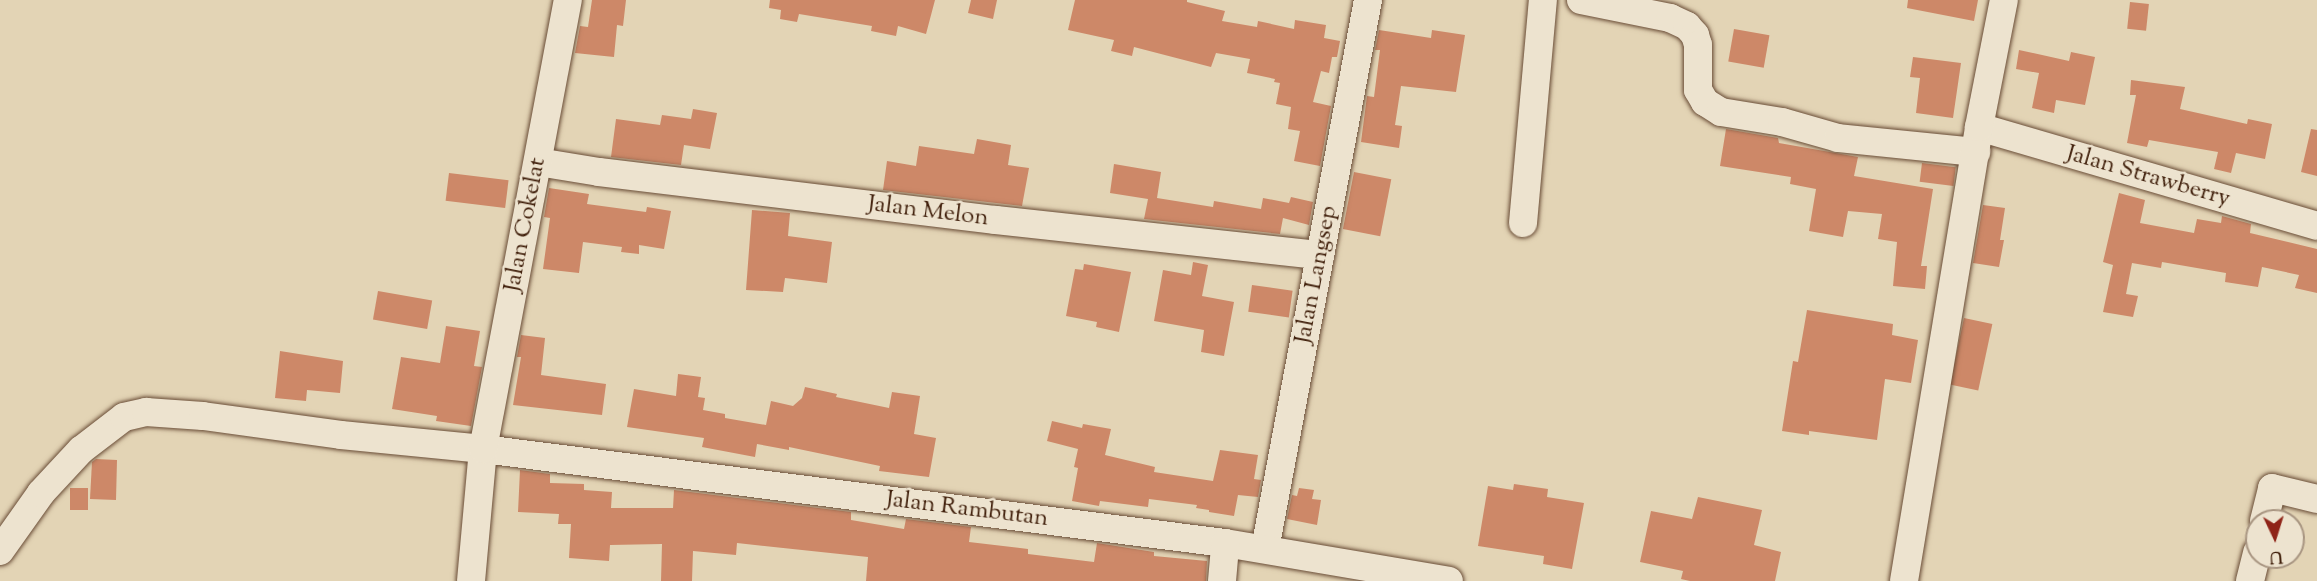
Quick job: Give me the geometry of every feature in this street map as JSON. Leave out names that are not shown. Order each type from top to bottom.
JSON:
[{"type":"street","name":"Jalan Cokelat","points":[[471,581],[483,449],[568,0]]},
{"type":"street","name":"Jalan Langsep","points":[[1265,549],[1368,0]]},
{"type":"street","points":[[1523,223],[1543,0]]},
{"type":"street","name":"Jalan Strawberry","points":[[1581,0],[1670,18],[1692,30],[1698,45],[1698,90],[1705,102],[1721,112],[1782,122],[1838,138],[1977,139],[2317,226]]},
{"type":"street","points":[[1904,581],[1977,139],[2004,0]]},
{"type":"street","name":"Jalan Melon","points":[[538,162],[599,172],[915,210],[1320,255]]},
{"type":"street","name":"Jalan Rambutan","points":[[0,551],[41,493],[81,450],[111,425],[133,414],[146,412],[203,416],[341,435],[483,449],[1225,543],[1449,581]]},
{"type":"street","points":[[2267,509],[2272,488],[2317,499]]},
{"type":"street","points":[[1222,581],[1225,543]]},
{"type":"building","points":[[592,0],[626,0],[623,26],[617,25],[614,57],[575,53],[580,26],[588,27]]},
{"type":"building","points":[[770,0],[935,0],[926,34],[898,26],[896,36],[871,31],[872,26],[799,14],[797,22],[780,19],[781,10],[769,8]]},
{"type":"building","points":[[971,0],[997,0],[993,19],[968,13]]},
{"type":"building","points":[[1075,0],[1187,0],[1187,2],[1225,11],[1222,21],[1257,27],[1258,21],[1294,29],[1295,20],[1326,25],[1324,38],[1340,41],[1337,57],[1332,57],[1329,73],[1321,71],[1313,102],[1331,106],[1320,166],[1294,161],[1300,131],[1288,129],[1291,107],[1276,104],[1280,83],[1274,82],[1275,79],[1247,73],[1250,59],[1216,53],[1211,67],[1134,47],[1132,56],[1111,51],[1114,40],[1068,30]]},
{"type":"building","points":[[1908,0],[1978,0],[1974,21],[1907,8]]},
{"type":"building","points":[[2130,2],[2149,4],[2146,31],[2127,29]]},
{"type":"building","points":[[1734,29],[1769,35],[1764,68],[1728,61]]},
{"type":"building","points":[[1379,30],[1431,38],[1432,30],[1465,35],[1456,92],[1401,86],[1395,125],[1402,126],[1399,148],[1361,142],[1367,96],[1374,97],[1380,50],[1375,50]]},
{"type":"building","points":[[2019,50],[2069,61],[2071,52],[2095,57],[2085,105],[2056,100],[2054,113],[2032,108],[2039,73],[2016,69]]},
{"type":"building","points":[[1913,57],[1961,63],[1953,118],[1916,113],[1920,78],[1910,77]]},
{"type":"building","points":[[2131,80],[2185,87],[2180,109],[2247,124],[2248,119],[2272,124],[2265,159],[2236,153],[2231,173],[2214,169],[2218,152],[2149,140],[2147,147],[2127,143],[2136,95],[2130,95]]},
{"type":"building","points":[[693,109],[717,113],[710,149],[684,145],[681,165],[611,157],[616,119],[660,125],[662,115],[691,119]]},
{"type":"building","points":[[1726,129],[1778,138],[1779,143],[1858,157],[1854,176],[1933,189],[1921,266],[1927,266],[1925,289],[1893,286],[1897,242],[1878,239],[1882,214],[1848,211],[1843,237],[1809,231],[1816,189],[1790,184],[1791,177],[1720,166]]},
{"type":"building","points":[[2311,129],[2317,130],[2317,176],[2301,172]]},
{"type":"building","points":[[977,139],[1011,145],[1008,165],[1029,168],[1022,206],[883,190],[887,161],[916,166],[919,146],[974,154]]},
{"type":"building","points":[[1922,163],[1956,167],[1953,186],[1920,182]]},
{"type":"building","points":[[1114,164],[1161,172],[1157,198],[1213,207],[1214,201],[1261,209],[1263,198],[1289,203],[1291,197],[1313,202],[1309,225],[1283,218],[1280,234],[1144,219],[1148,199],[1110,193]]},
{"type":"building","points":[[1354,172],[1391,179],[1380,236],[1343,229]]},
{"type":"building","points":[[449,173],[509,180],[505,208],[446,201]]},
{"type":"building","points":[[549,188],[589,194],[587,204],[646,212],[647,207],[671,211],[664,249],[639,245],[639,254],[621,252],[622,247],[583,242],[579,273],[543,269],[550,218],[544,217]]},
{"type":"building","points":[[2119,193],[2145,200],[2140,223],[2194,233],[2197,219],[2221,223],[2222,216],[2251,224],[2250,233],[2317,249],[2317,293],[2295,288],[2299,275],[2262,267],[2258,287],[2225,282],[2226,273],[2162,262],[2161,268],[2132,263],[2126,294],[2138,296],[2133,317],[2103,312],[2113,265],[2103,262]]},
{"type":"building","points":[[1983,205],[2005,208],[2000,240],[2004,240],[1999,267],[1973,263]]},
{"type":"building","points":[[752,210],[790,213],[788,236],[832,242],[827,283],[785,278],[783,292],[746,290]]},
{"type":"building","points":[[1193,262],[1208,265],[1202,296],[1234,302],[1224,356],[1201,352],[1204,330],[1154,321],[1163,270],[1191,275]]},
{"type":"building","points":[[1084,264],[1131,272],[1119,332],[1096,327],[1097,322],[1066,316],[1075,269],[1083,270]]},
{"type":"building","points":[[1252,285],[1293,291],[1289,317],[1248,312]]},
{"type":"building","points":[[378,291],[432,301],[427,329],[373,320]]},
{"type":"building","points":[[1807,310],[1893,324],[1892,335],[1918,340],[1911,383],[1885,379],[1877,440],[1809,431],[1809,435],[1782,431],[1793,361],[1798,362]]},
{"type":"building","points":[[1964,318],[1992,324],[1978,391],[1950,385]]},
{"type":"building","points":[[446,326],[480,331],[474,366],[482,367],[471,426],[436,421],[437,416],[392,409],[401,357],[440,363]]},
{"type":"building","points":[[521,335],[545,338],[541,375],[606,384],[602,415],[513,405],[521,357],[517,357]]},
{"type":"building","points":[[280,351],[343,361],[340,393],[307,390],[306,401],[275,398]]},
{"type":"building","points":[[678,374],[701,377],[698,397],[705,398],[703,410],[725,414],[725,418],[766,425],[771,401],[793,406],[802,398],[805,387],[837,394],[836,397],[889,408],[892,392],[920,396],[914,434],[936,438],[929,477],[879,471],[880,466],[789,447],[789,450],[757,444],[755,457],[702,447],[704,438],[627,427],[634,389],[676,396]]},
{"type":"building","points":[[1052,421],[1082,428],[1083,424],[1111,429],[1105,455],[1155,467],[1154,472],[1213,481],[1220,450],[1258,455],[1254,479],[1261,480],[1258,497],[1238,495],[1234,516],[1209,512],[1209,510],[1196,508],[1197,505],[1149,499],[1148,507],[1100,501],[1099,506],[1072,501],[1078,468],[1074,467],[1078,449],[1047,441]]},
{"type":"building","points":[[96,459],[117,460],[116,500],[90,499],[92,462]]},
{"type":"building","points":[[520,470],[550,474],[550,483],[584,484],[584,490],[612,492],[611,508],[673,508],[674,490],[851,512],[851,520],[904,529],[906,519],[971,527],[969,542],[1028,549],[1028,554],[1094,562],[1097,543],[1154,552],[1154,556],[1207,561],[1206,581],[866,581],[868,557],[737,543],[736,555],[693,551],[692,581],[661,581],[662,544],[610,545],[609,561],[569,558],[571,524],[558,524],[559,514],[518,512]]},
{"type":"building","points":[[1514,484],[1548,489],[1547,497],[1584,503],[1572,569],[1543,564],[1544,556],[1478,546],[1488,486],[1513,490]]},
{"type":"building","points":[[70,488],[88,488],[88,510],[70,510]]},
{"type":"building","points":[[1299,488],[1314,490],[1312,499],[1321,500],[1317,525],[1287,519],[1292,495],[1297,496]]},
{"type":"building","points":[[1698,497],[1762,510],[1754,545],[1781,552],[1775,581],[1690,581],[1681,579],[1683,571],[1640,562],[1651,511],[1692,519]]}]
